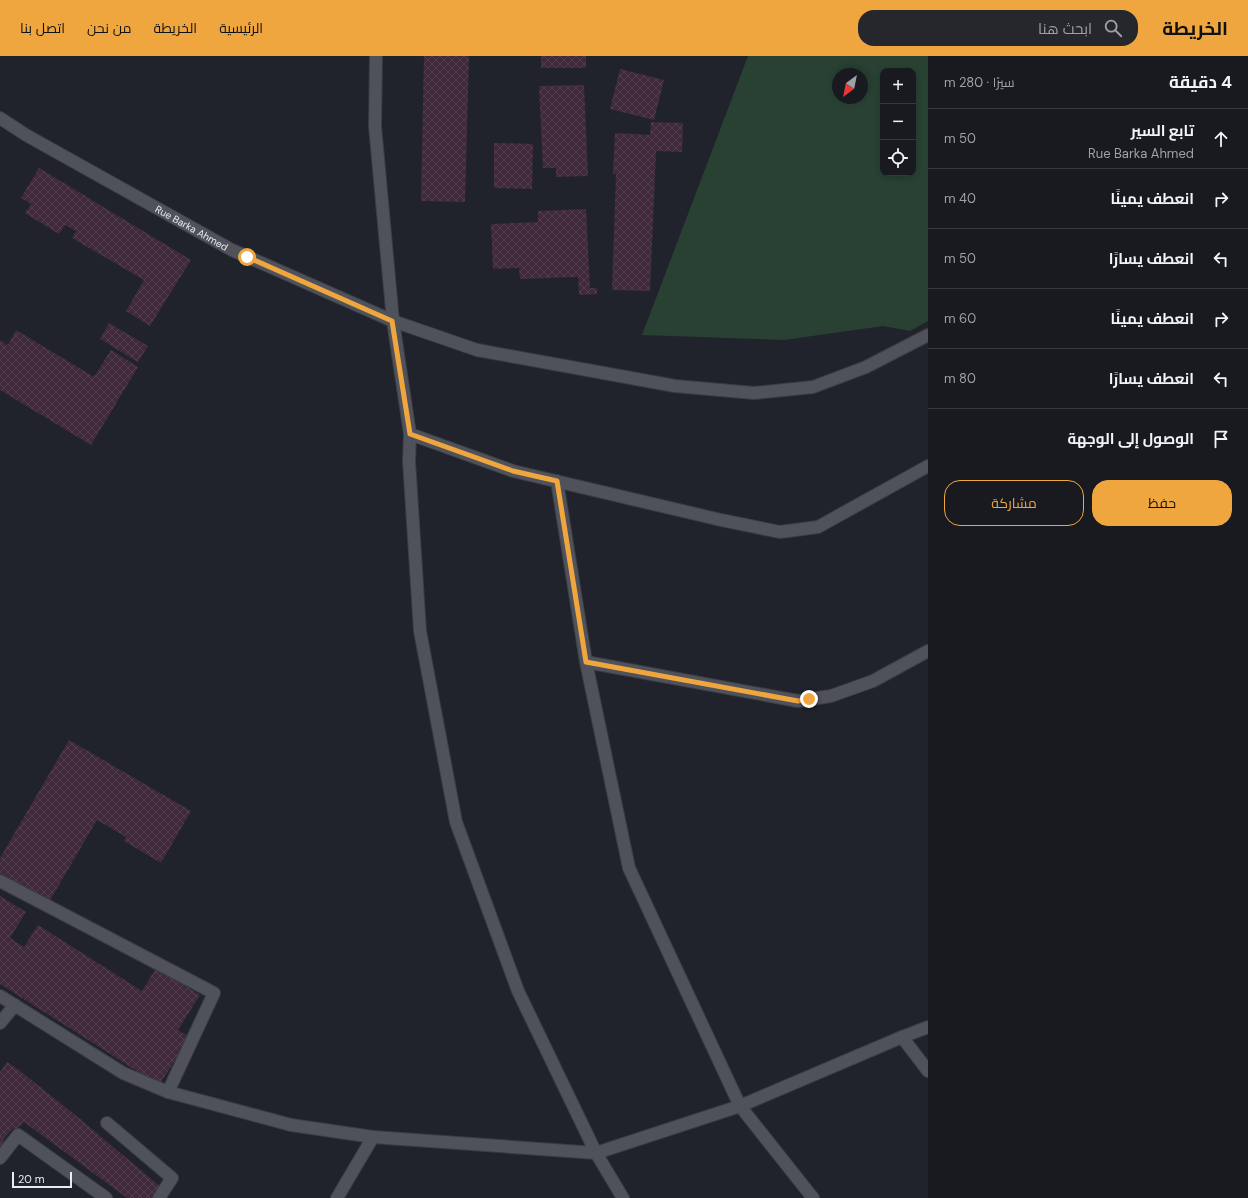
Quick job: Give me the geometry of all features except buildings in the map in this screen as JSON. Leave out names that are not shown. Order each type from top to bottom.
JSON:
[{"type":"street","points":[[376,56],[375,126],[392,321],[410,434],[409,461],[420,631],[456,822],[518,991],[596,1153],[623,1198]]},
{"type":"street","name":"Rue Barka Ahmed","points":[[0,118],[26,135],[232,250],[392,321],[477,350],[675,386],[754,393],[813,387],[866,367],[928,335]]},
{"type":"street","points":[[410,434],[513,471],[721,520],[780,532],[818,527],[928,466]]},
{"type":"street","points":[[557,481],[586,662],[629,868],[740,1106],[813,1198]]},
{"type":"street","points":[[586,662],[798,701],[830,696],[873,681],[928,651]]},
{"type":"street","points":[[0,881],[214,993],[168,1092]]},
{"type":"street","points":[[0,996],[123,1073],[168,1092],[291,1125],[373,1136],[596,1153],[740,1106],[902,1037],[928,1028]]},
{"type":"street","points":[[0,1023],[15,1005]]},
{"type":"street","points":[[902,1037],[928,1071]]},
{"type":"street","points":[[107,1123],[172,1178],[159,1198]]},
{"type":"street","points":[[0,1158],[18,1135],[106,1198]]},
{"type":"street","points":[[337,1198],[373,1136]]},
{"type":"green space","points":[[748,56],[928,56],[928,321],[910,331],[883,326],[784,340],[642,335]]},
{"type":"route","points":[[247,257],[392,321],[410,434],[513,471],[557,481],[586,662],[798,701],[809,699]]}]
